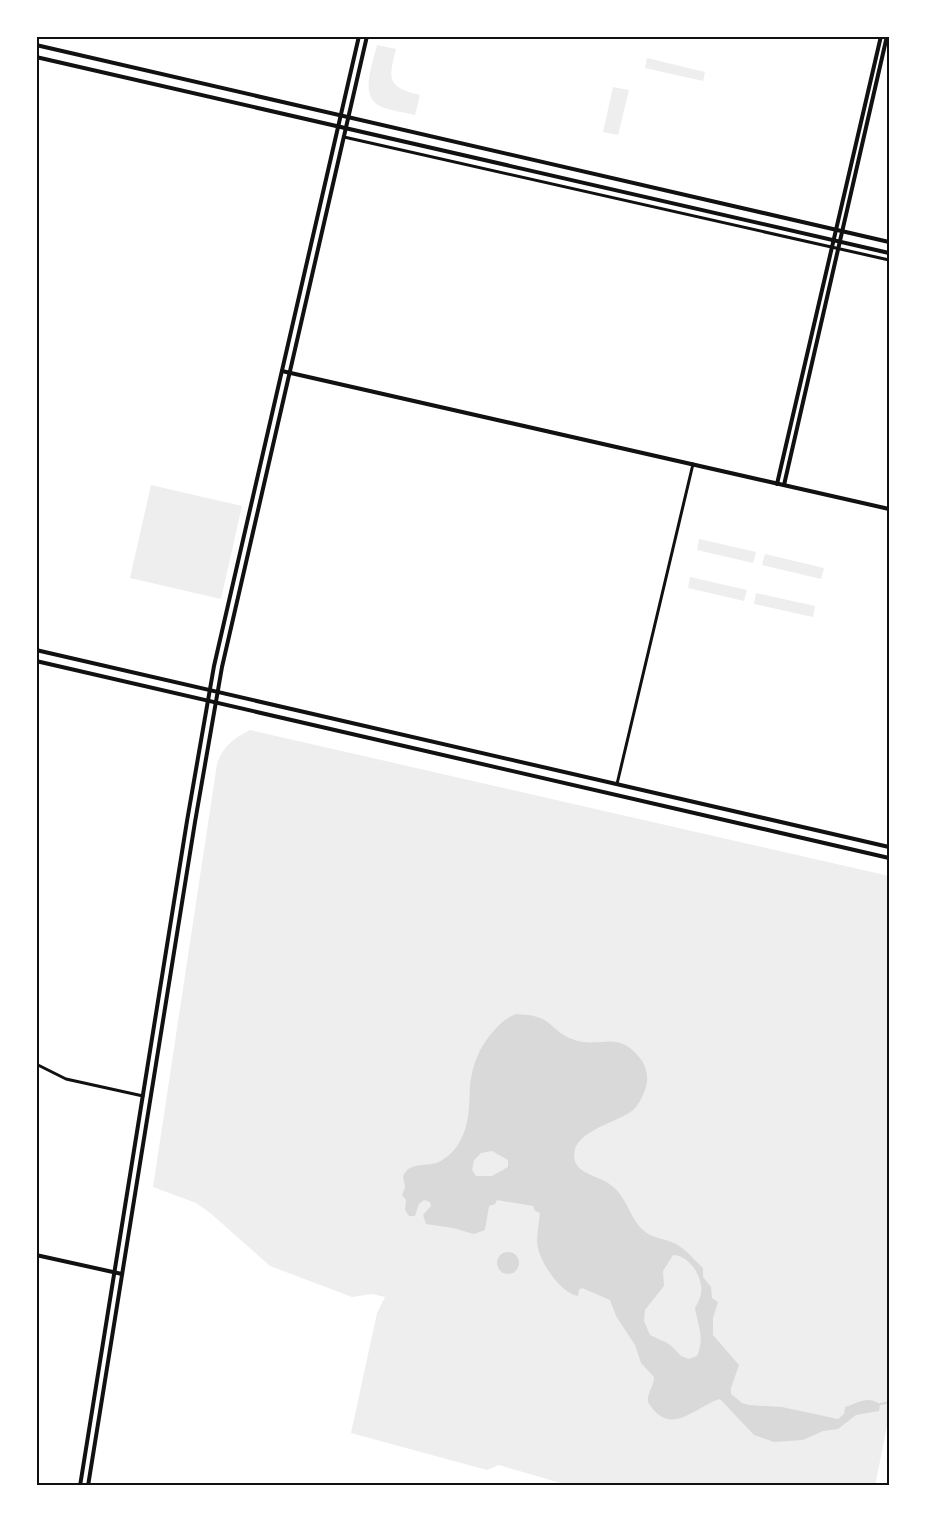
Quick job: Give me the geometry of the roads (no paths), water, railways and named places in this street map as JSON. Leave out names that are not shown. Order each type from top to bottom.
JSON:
[{"type":"street","points":[[80,1486],[210,690],[359,36]]},
{"type":"street","points":[[87,1486],[216,702],[367,36]]},
{"type":"street","points":[[777,484],[881,36]]},
{"type":"street","points":[[784,485],[887,36]]},
{"type":"street","points":[[36,45],[889,242]]},
{"type":"street","points":[[36,57],[889,253]]},
{"type":"street","points":[[344,137],[889,260]]},
{"type":"street","points":[[282,370],[889,509]]},
{"type":"street","points":[[617,784],[693,464]]},
{"type":"street","points":[[36,650],[889,847]]},
{"type":"street","points":[[36,661],[889,858]]},
{"type":"street","points":[[36,1064],[66,1078],[143,1096]]},
{"type":"street","points":[[36,1255],[122,1274]]},
{"type":"waterway","points":[[880,1404],[886,1403]]}]
